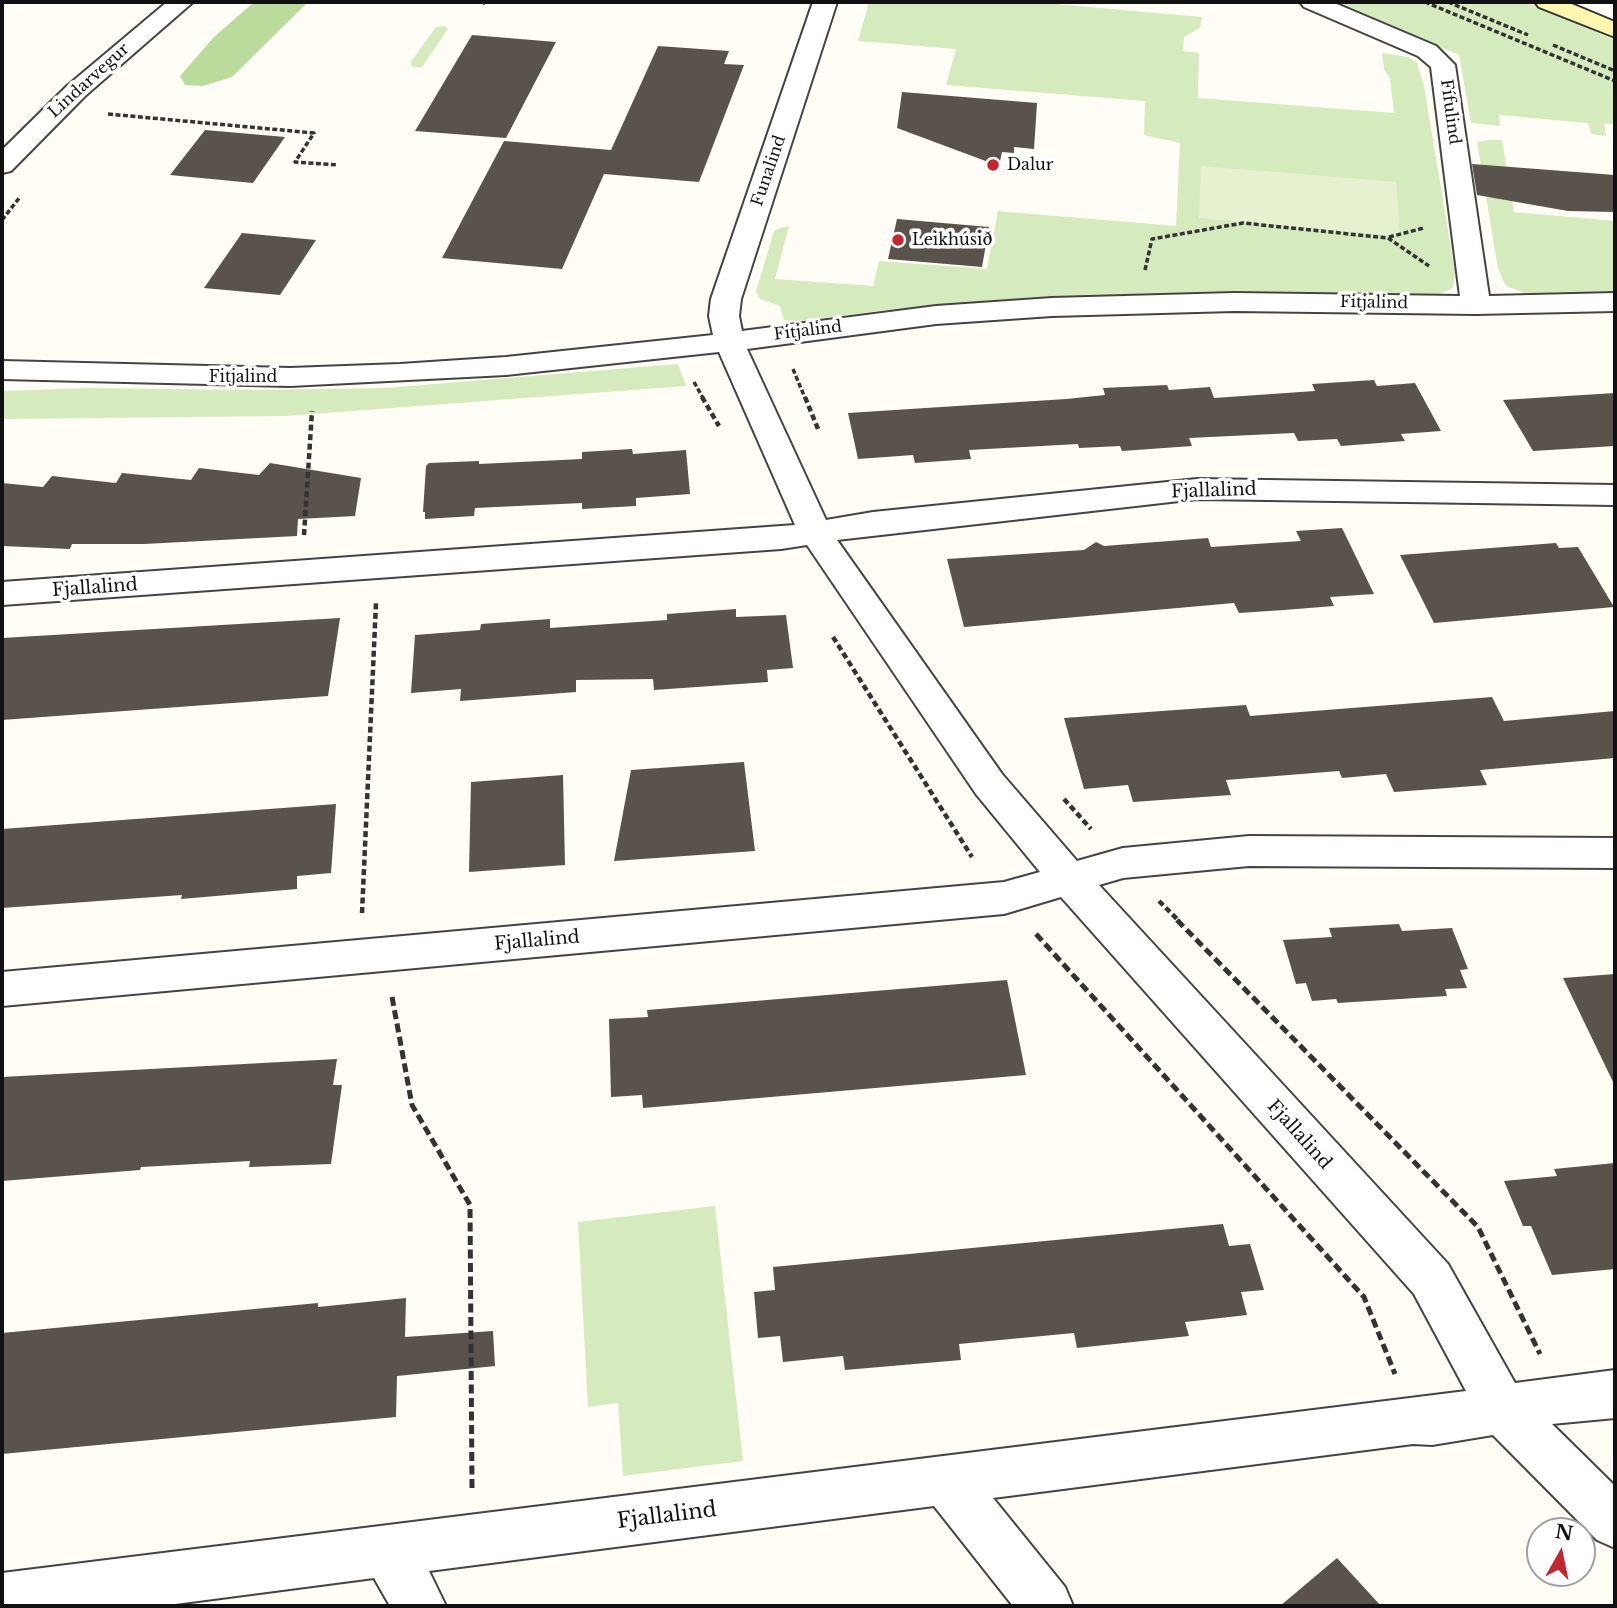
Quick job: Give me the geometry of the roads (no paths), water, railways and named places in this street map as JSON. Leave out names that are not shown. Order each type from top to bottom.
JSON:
[{"type":"main road","points":[[1547,2],[1615,30]]},
{"type":"street","name":"Lindarvegur","points":[[2,165],[76,91],[181,2]]},
{"type":"street","name":"Funalind","points":[[729,342],[724,316],[726,299],[825,2]]},
{"type":"street","name":"Fífulind","points":[[1312,2],[1427,51],[1443,65],[1476,305]]},
{"type":"street","name":"Fitjalind","points":[[2,370],[190,376],[400,373],[506,366],[729,342],[936,315],[1052,307],[1234,302],[1476,305],[1615,302]]},
{"type":"street","name":"Fjallalind","points":[[729,342],[815,532],[989,784],[1069,879],[1431,1279],[1502,1409],[1615,1522]]},
{"type":"street","name":"Fjallalind","points":[[2,594],[781,538],[873,523],[1196,489],[1615,495]]},
{"type":"street","name":"Fjallalind","points":[[2,989],[1003,898],[1123,863],[1249,851],[1615,853]]},
{"type":"street","name":"Fjallalind","points":[[2,1600],[1413,1420],[1432,1421],[1562,1399],[1615,1394]]},
{"type":"street","points":[[946,1480],[1046,1606]]},
{"type":"street","points":[[388,1551],[419,1606]]},
{"type":"place","name":"Dalur","points":[[993,165]]},
{"type":"place","name":"Leikhúsið","points":[[898,240]]}]
